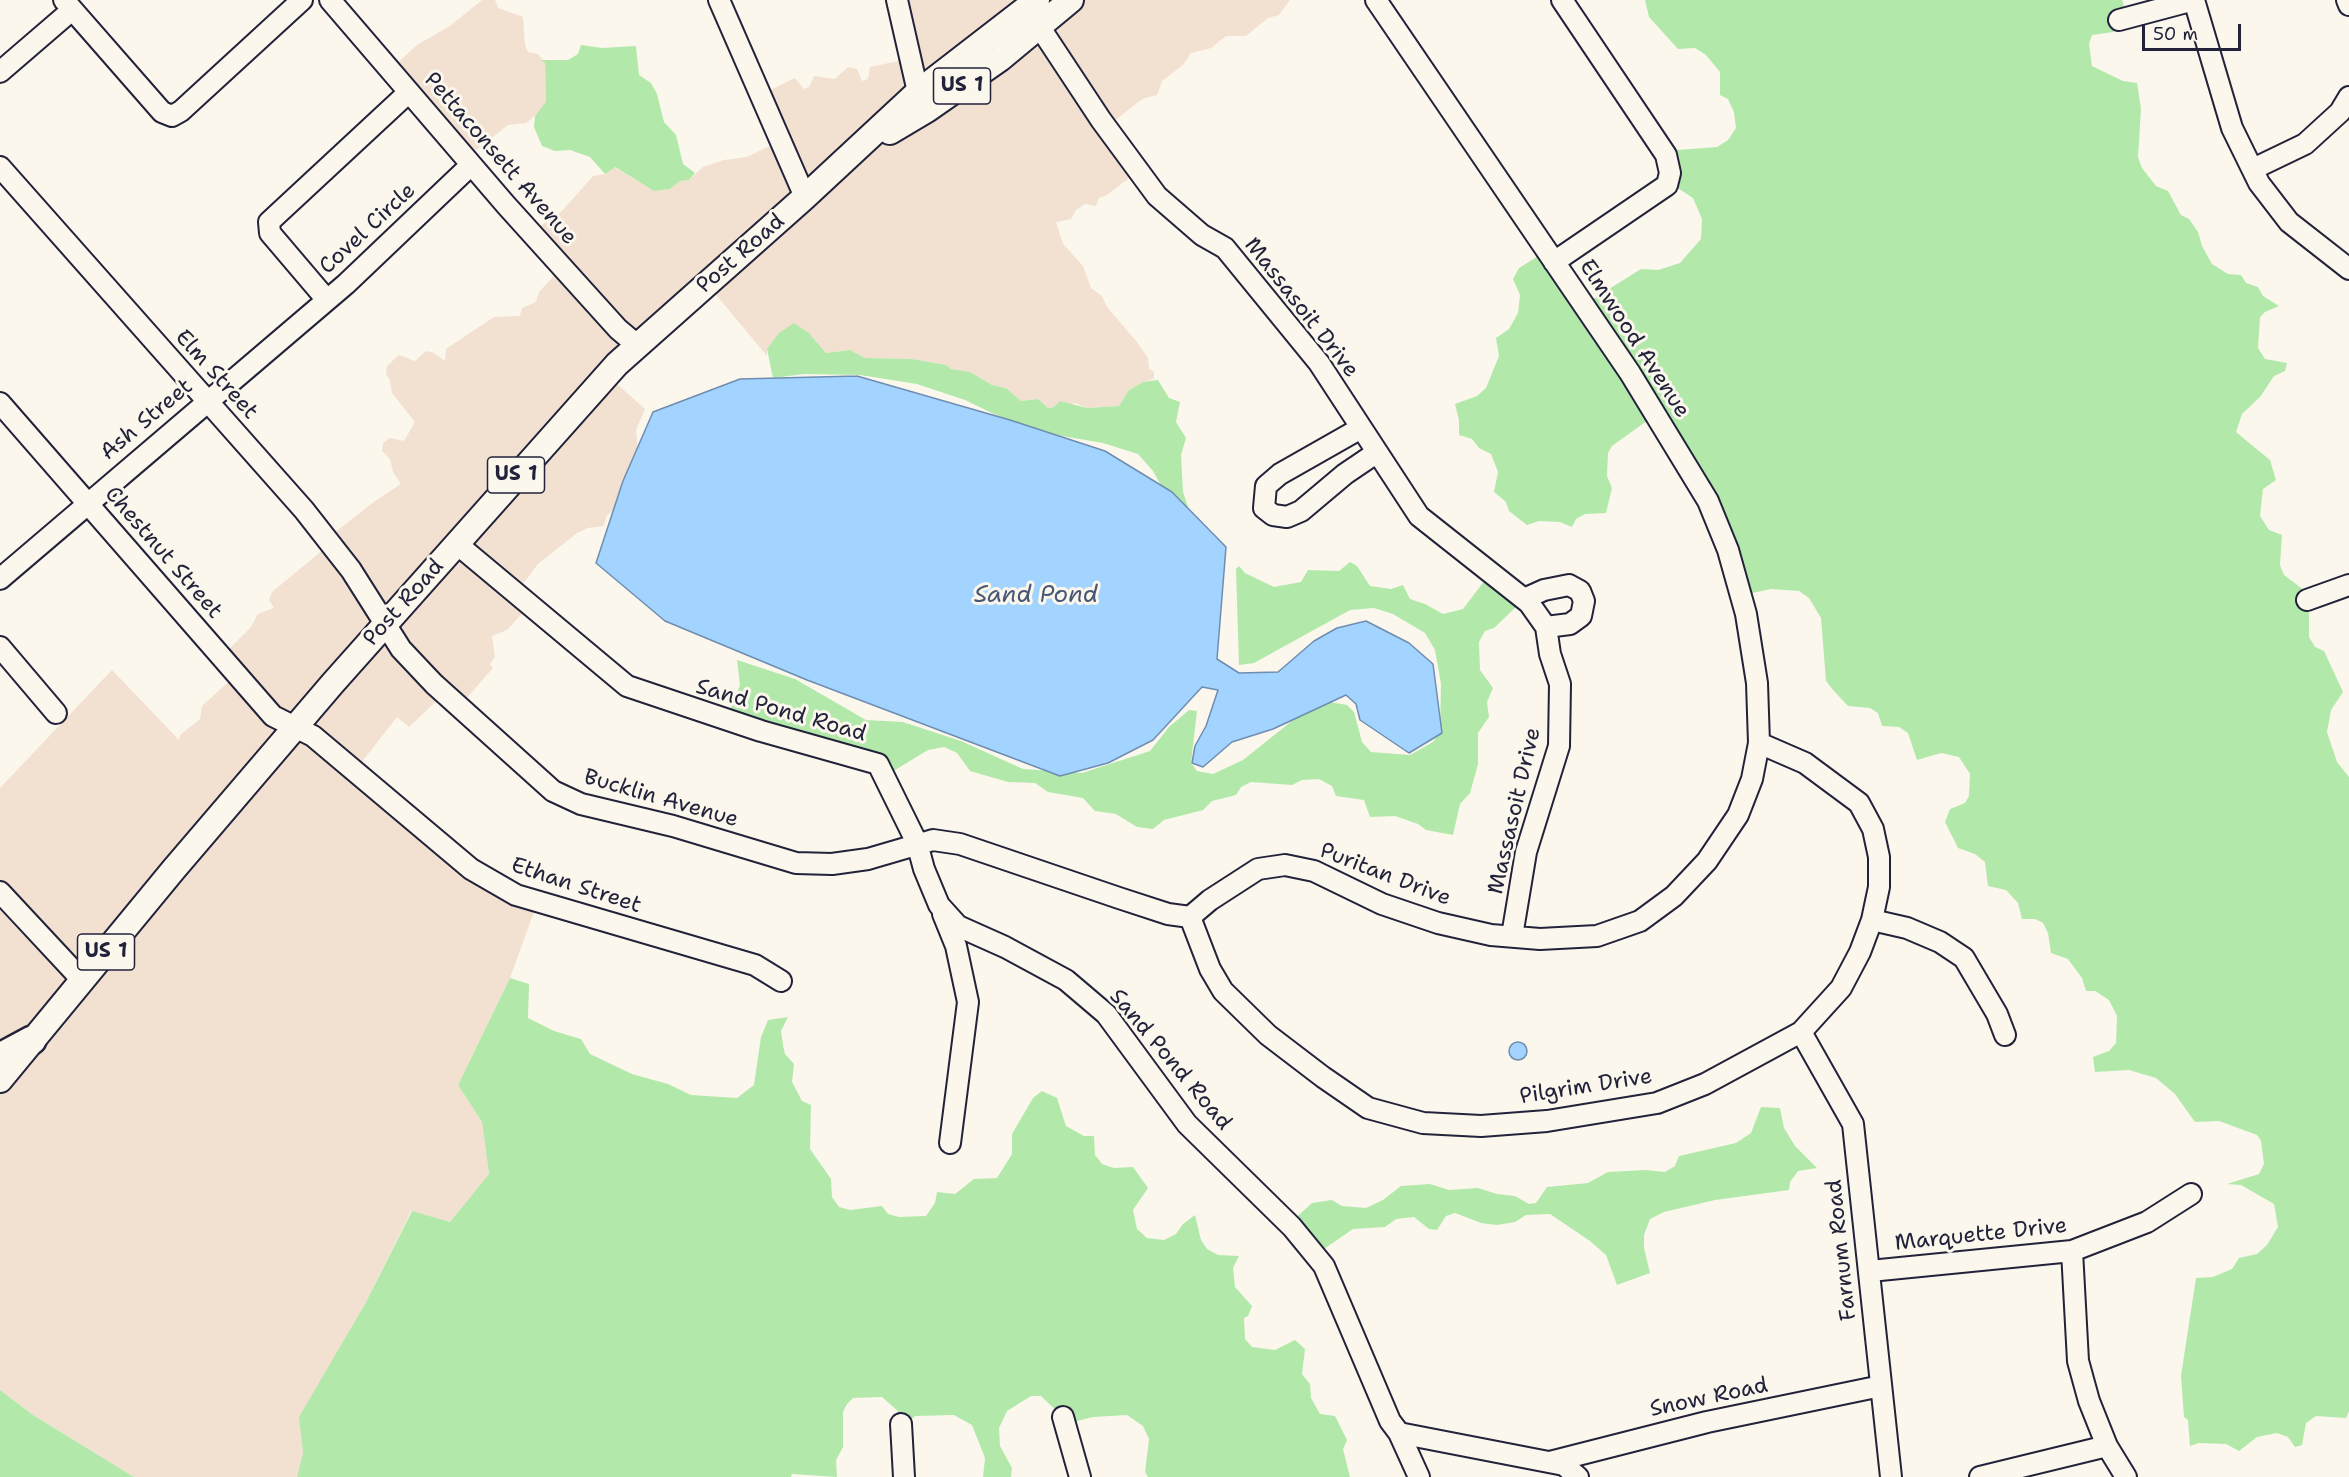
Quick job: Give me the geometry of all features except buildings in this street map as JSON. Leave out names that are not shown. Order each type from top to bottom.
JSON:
[{"type":"highway","points":[[0,1057],[32,1040]]},
{"type":"main road","name":"Post Road","points":[[0,1080],[295,728],[495,498],[616,364],[844,160],[922,101],[1032,9],[1071,0]]},
{"type":"street","points":[[0,72],[68,5],[162,112],[172,116],[181,111],[302,0]]},
{"type":"street","name":"Pettaconsett Avenue","points":[[330,0],[471,165],[618,329],[637,345]]},
{"type":"street","points":[[719,0],[805,197]]},
{"type":"street","points":[[897,0],[922,101]]},
{"type":"street","name":"Elmwood Avenue","points":[[1376,0],[1630,373],[1708,501],[1728,550],[1746,615],[1756,683],[1759,743]]},
{"type":"street","points":[[1554,262],[1667,185],[1671,173],[1666,155],[1562,0]]},
{"type":"street","points":[[2120,20],[2194,0],[2232,128],[2259,183],[2289,222],[2349,269]]},
{"type":"street","points":[[2347,0],[2349,5]]},
{"type":"street","name":"Massasoit Drive","points":[[1032,9],[1101,120],[1157,196],[1203,235],[1225,248],[1258,285],[1319,363],[1419,516],[1524,599],[1546,627],[1550,654],[1560,684],[1559,746],[1526,852],[1512,936]]},
{"type":"street","name":"Covel Circle","points":[[409,92],[269,222],[270,233],[327,300],[471,165]]},
{"type":"street","points":[[2253,168],[2304,144],[2340,112],[2349,97]]},
{"type":"street","name":"Elm Street","points":[[0,167],[207,401],[334,549],[384,625]]},
{"type":"street","name":"Ash Street","points":[[0,579],[327,300]]},
{"type":"street","name":"Chestnut Street","points":[[0,403],[273,716],[295,728]]},
{"type":"street","points":[[1361,429],[1280,474],[1266,486],[1264,508],[1273,515],[1287,517],[1301,511],[1376,453]]},
{"type":"street","name":"Sand Pond Road","points":[[457,544],[627,686],[679,705],[878,764],[917,843],[924,869],[939,905],[958,926],[1005,947],[1066,980],[1106,1014],[1187,1124],[1292,1227],[1324,1266],[1390,1421],[1419,1477]]},
{"type":"street","points":[[1524,599],[1544,590],[1569,585],[1580,591],[1584,602],[1581,616],[1570,624],[1546,627]]},
{"type":"street","points":[[2307,600],[2349,585]]},
{"type":"street","name":"Bucklin Avenue","points":[[384,625],[401,649],[434,684],[532,773],[553,790],[581,804],[674,826],[796,862],[832,864],[868,859],[917,843]]},
{"type":"street","points":[[0,647],[56,713]]},
{"type":"street","name":"Ethan Street","points":[[295,728],[313,736],[471,869],[505,891],[755,965],[781,981]]},
{"type":"street","name":"Pilgrim Drive","points":[[1190,917],[1210,969],[1223,991],[1268,1035],[1368,1108],[1423,1123],[1481,1126],[1514,1124],[1657,1102],[1705,1084],[1801,1032],[1841,988],[1860,952],[1872,920],[1879,887],[1879,857],[1873,829],[1859,803],[1805,763],[1759,743]]},
{"type":"street","name":"Puritan Drive","points":[[1190,917],[1210,900],[1258,869],[1285,865],[1314,871],[1382,904],[1438,923],[1491,935],[1540,939],[1597,936],[1640,921],[1674,896],[1707,861],[1738,815],[1752,779],[1759,743]]},
{"type":"street","points":[[917,843],[933,840],[960,844],[1168,914],[1190,917]]},
{"type":"street","points":[[0,892],[82,980]]},
{"type":"street","points":[[939,905],[956,946],[968,1002],[950,1143]]},
{"type":"street","points":[[1872,920],[1907,928],[1940,942],[1964,958],[1997,1014],[2005,1035]]},
{"type":"street","name":"Farnum Road","points":[[1801,1032],[1853,1124],[1891,1477]]},
{"type":"street","name":"Marquette Drive","points":[[1870,1271],[2072,1251],[2147,1222],[2191,1194]]},
{"type":"street","points":[[2072,1251],[2078,1362],[2089,1401],[2107,1446],[2126,1477]]},
{"type":"street","name":"Snow Road","points":[[1549,1463],[1707,1422],[1881,1386]]},
{"type":"street","points":[[1063,1417],[1080,1477]]},
{"type":"street","points":[[901,1424],[904,1477]]},
{"type":"street","points":[[1398,1433],[1564,1465],[1578,1477]]},
{"type":"street","points":[[1980,1477],[2107,1446]]},
{"type":"shaded area","points":[[482,0],[495,0],[498,8],[523,17],[525,45],[528,52],[538,54],[545,63],[546,102],[542,110],[526,123],[508,125],[469,156],[391,69],[417,45],[450,26]]},
{"type":"shaded area","points":[[895,0],[1290,0],[1279,15],[1268,18],[1246,36],[1226,36],[1211,48],[1191,53],[1183,65],[1162,81],[1157,95],[1142,99],[1108,126],[1137,172],[1107,195],[1099,198],[1096,206],[1085,204],[1076,210],[1071,219],[1056,222],[1063,244],[1083,266],[1091,288],[1102,296],[1107,307],[1148,358],[1149,369],[1154,372],[1154,379],[1129,390],[1119,406],[1087,408],[1075,403],[1048,408],[1038,399],[1021,401],[1006,388],[992,385],[970,372],[951,369],[946,365],[912,359],[865,358],[850,350],[826,353],[809,333],[767,349],[767,356],[708,285],[608,376],[645,409],[636,430],[638,453],[619,503],[606,517],[604,526],[588,528],[577,533],[538,564],[519,589],[529,606],[507,630],[492,636],[495,657],[490,664],[493,668],[463,702],[445,693],[409,727],[397,717],[354,772],[461,873],[535,909],[510,978],[458,1085],[482,1122],[489,1174],[450,1222],[411,1211],[365,1304],[300,1417],[303,1452],[297,1477],[134,1477],[33,1415],[0,1390],[0,788],[112,670],[179,740],[180,735],[200,719],[202,706],[234,677],[220,658],[251,627],[258,614],[274,608],[269,600],[272,592],[330,544],[329,537],[401,484],[393,472],[390,459],[382,451],[383,443],[390,438],[404,441],[415,422],[392,393],[390,380],[386,374],[387,366],[399,355],[415,361],[426,351],[434,353],[445,361],[446,349],[494,317],[520,316],[522,308],[536,302],[539,292],[563,266],[537,228],[562,211],[593,176],[605,174],[614,167],[654,191],[670,189],[680,181],[689,180],[703,167],[724,160],[747,157],[778,142],[762,94],[795,78],[804,89],[809,87],[814,76],[835,79],[848,67],[857,69],[862,81],[868,79],[870,67],[908,59]]},
{"type":"green space","points":[[1645,0],[2122,0],[2128,21],[2113,32],[2092,35],[2089,44],[2092,66],[2123,81],[2137,83],[2141,109],[2138,157],[2142,168],[2156,186],[2168,191],[2181,215],[2189,219],[2198,232],[2202,246],[2212,264],[2228,274],[2241,275],[2246,283],[2258,287],[2263,296],[2279,306],[2265,312],[2260,317],[2258,348],[2265,359],[2287,363],[2285,371],[2274,376],[2260,397],[2242,414],[2236,432],[2270,460],[2276,480],[2263,489],[2260,516],[2269,530],[2282,535],[2280,565],[2284,575],[2309,594],[2309,637],[2315,647],[2324,651],[2343,692],[2331,710],[2327,732],[2337,762],[2349,777],[2349,1411],[2346,1418],[2316,1416],[2306,1423],[2302,1445],[2295,1447],[2288,1437],[2277,1433],[2257,1437],[2239,1451],[2226,1444],[2199,1443],[2190,1446],[2188,1420],[2184,1417],[2181,1376],[2196,1278],[2213,1277],[2232,1269],[2239,1258],[2257,1254],[2267,1245],[2278,1227],[2274,1204],[2241,1185],[2227,1184],[2259,1174],[2264,1164],[2261,1141],[2257,1135],[2219,1121],[2195,1122],[2175,1094],[2156,1078],[2129,1070],[2095,1072],[2093,1057],[2109,1051],[2116,1043],[2117,1016],[2109,1000],[2095,991],[2086,991],[2082,978],[2068,959],[2051,953],[2048,933],[2043,923],[2035,919],[2022,919],[2018,903],[2006,890],[1988,886],[1985,862],[1975,854],[1958,848],[1945,822],[1950,809],[1965,803],[1969,796],[1970,774],[1959,757],[1941,753],[1917,760],[1908,733],[1899,727],[1882,726],[1878,713],[1870,708],[1848,706],[1826,681],[1821,618],[1809,598],[1799,591],[1771,589],[1743,595],[1728,551],[1655,415],[1612,446],[1608,453],[1607,476],[1612,488],[1606,513],[1585,514],[1576,519],[1572,527],[1560,522],[1539,521],[1527,525],[1509,511],[1506,502],[1494,492],[1498,472],[1491,454],[1479,448],[1472,439],[1459,435],[1459,420],[1455,404],[1477,396],[1486,388],[1499,356],[1496,338],[1509,329],[1518,313],[1520,295],[1513,279],[1519,268],[1546,251],[1585,304],[1641,269],[1658,270],[1680,263],[1701,239],[1702,219],[1693,198],[1662,178],[1664,151],[1717,147],[1728,140],[1736,128],[1734,112],[1728,99],[1720,95],[1720,72],[1706,55],[1695,48],[1678,49],[1649,17]]},
{"type":"green space","points":[[581,45],[602,48],[636,46],[639,75],[651,83],[657,94],[664,122],[676,135],[683,164],[695,173],[689,180],[680,181],[670,189],[654,191],[615,167],[605,174],[590,157],[570,150],[555,151],[542,146],[534,127],[535,116],[546,102],[545,63],[541,60],[568,60],[578,54]]},
{"type":"green space","points":[[794,323],[809,333],[826,353],[850,350],[865,358],[912,359],[946,365],[951,369],[970,372],[992,385],[1006,388],[1021,401],[1038,399],[1048,408],[1054,407],[1060,401],[1087,408],[1119,406],[1129,390],[1143,382],[1158,380],[1169,398],[1180,402],[1176,422],[1186,438],[1181,455],[1183,492],[1188,507],[1186,519],[1177,514],[1153,471],[1138,454],[1103,443],[1027,430],[965,400],[917,384],[860,375],[804,374],[773,378],[767,349],[779,333]]},
{"type":"green space","points":[[1350,562],[1357,566],[1370,586],[1391,589],[1403,585],[1410,599],[1443,614],[1463,609],[1488,576],[1518,605],[1494,628],[1485,631],[1479,642],[1480,670],[1493,688],[1487,702],[1489,717],[1478,733],[1478,764],[1470,793],[1460,804],[1453,835],[1426,830],[1418,824],[1395,816],[1370,817],[1364,800],[1336,796],[1332,786],[1319,779],[1302,780],[1292,785],[1251,782],[1241,787],[1236,795],[1212,801],[1203,810],[1164,820],[1153,829],[1137,827],[1116,814],[1095,811],[1083,798],[1048,792],[1035,783],[1008,782],[970,771],[957,753],[944,747],[928,750],[887,775],[728,715],[740,685],[737,660],[795,679],[866,720],[903,722],[961,741],[1023,769],[1082,773],[1150,751],[1169,727],[1189,710],[1197,711],[1191,763],[1197,771],[1213,774],[1243,760],[1297,717],[1330,702],[1347,705],[1354,712],[1362,742],[1371,752],[1410,755],[1433,742],[1440,731],[1441,684],[1435,650],[1425,633],[1393,614],[1374,608],[1350,610],[1254,663],[1239,665],[1236,569],[1239,566],[1245,573],[1274,587],[1301,582],[1308,570],[1339,571]]},
{"type":"green space","points":[[510,978],[529,984],[528,1018],[554,1031],[581,1039],[590,1054],[632,1074],[668,1084],[691,1095],[737,1098],[754,1085],[761,1037],[768,1020],[788,1017],[781,1031],[783,1045],[785,1054],[794,1064],[792,1082],[802,1101],[811,1105],[810,1149],[831,1179],[832,1197],[839,1207],[850,1210],[882,1206],[888,1214],[899,1217],[926,1216],[935,1203],[937,1192],[955,1194],[974,1179],[997,1178],[1012,1154],[1012,1134],[1033,1098],[1042,1091],[1057,1098],[1066,1126],[1084,1136],[1094,1136],[1095,1155],[1102,1164],[1114,1168],[1133,1167],[1148,1188],[1133,1210],[1137,1229],[1147,1238],[1164,1240],[1176,1234],[1183,1224],[1195,1215],[1201,1240],[1207,1249],[1218,1255],[1239,1256],[1233,1268],[1235,1287],[1252,1306],[1248,1316],[1244,1318],[1245,1339],[1252,1347],[1275,1350],[1295,1340],[1305,1349],[1302,1374],[1310,1384],[1311,1398],[1320,1414],[1335,1416],[1347,1440],[1343,1449],[1350,1477],[1148,1477],[1145,1472],[1149,1439],[1143,1426],[1127,1415],[1093,1417],[1069,1423],[1041,1396],[1031,1396],[1007,1411],[999,1428],[1000,1446],[1012,1468],[1011,1477],[983,1477],[985,1458],[972,1425],[954,1415],[915,1416],[909,1421],[882,1397],[853,1398],[847,1404],[843,1412],[843,1447],[836,1460],[837,1477],[792,1474],[791,1477],[297,1477],[303,1452],[299,1417],[365,1304],[412,1211],[450,1222],[489,1174],[482,1122],[458,1085]]},
{"type":"green space","points":[[1761,1107],[1780,1108],[1784,1128],[1795,1146],[1817,1168],[1798,1171],[1790,1182],[1789,1190],[1715,1200],[1664,1212],[1650,1219],[1644,1235],[1644,1248],[1650,1273],[1617,1285],[1606,1255],[1590,1241],[1550,1214],[1526,1215],[1515,1222],[1497,1225],[1481,1223],[1455,1213],[1446,1216],[1437,1230],[1429,1229],[1414,1217],[1396,1219],[1385,1227],[1353,1229],[1318,1253],[1291,1222],[1312,1203],[1332,1200],[1342,1206],[1366,1208],[1383,1200],[1401,1186],[1430,1184],[1449,1190],[1478,1188],[1497,1194],[1515,1196],[1529,1204],[1536,1203],[1547,1187],[1588,1183],[1608,1172],[1646,1170],[1665,1172],[1675,1166],[1679,1156],[1736,1143],[1751,1133]]},
{"type":"green space","points":[[0,1390],[33,1415],[134,1477],[0,1477]]},
{"type":"water","name":"Sand Pond","points":[[857,376],[1010,420],[1105,451],[1172,492],[1226,547],[1217,659],[1239,673],[1278,672],[1314,641],[1337,628],[1366,621],[1409,643],[1433,664],[1442,733],[1409,753],[1360,720],[1356,704],[1346,695],[1273,729],[1232,742],[1203,767],[1192,763],[1195,746],[1206,726],[1218,690],[1202,687],[1153,740],[1108,763],[1060,776],[807,680],[665,621],[596,563],[623,481],[653,412],[740,379]]},
{"type":"water","points":[[1518,1042],[1524,1045],[1527,1051],[1524,1057],[1518,1060],[1512,1057],[1509,1051],[1512,1045]]}]
